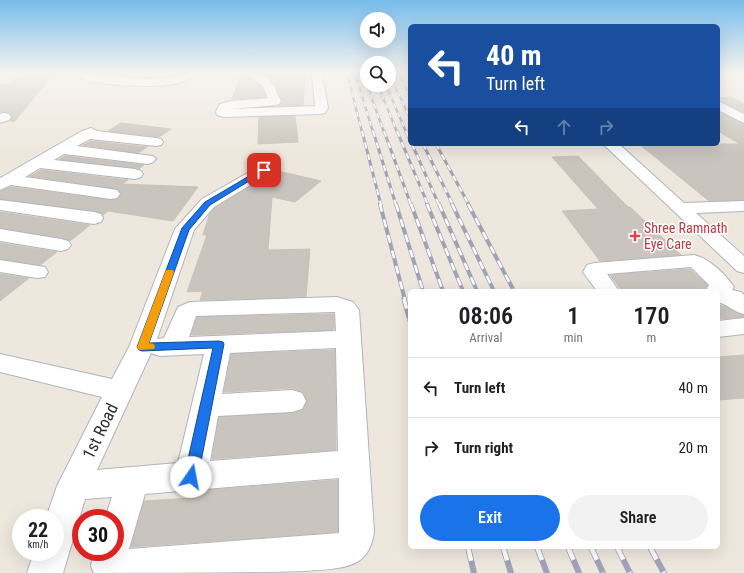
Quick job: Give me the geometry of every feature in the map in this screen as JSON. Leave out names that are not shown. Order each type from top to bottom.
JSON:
[{"type":"street","points":[[274,100],[275,101],[231,105],[224,107],[222,112],[320,110],[322,108],[321,100]]},
{"type":"street","points":[[720,106],[744,119]]},
{"type":"street","points":[[3,178],[37,163],[61,149],[87,129]]},
{"type":"street","points":[[3,178],[87,129],[156,142]]},
{"type":"street","points":[[612,146],[744,267]]},
{"type":"street","points":[[61,149],[148,159]]},
{"type":"street","points":[[37,163],[135,174]]},
{"type":"street","points":[[119,391],[142,347],[185,229],[208,203],[264,170]]},
{"type":"street","points":[[3,178],[111,194]]},
{"type":"street","points":[[0,205],[94,218]]},
{"type":"street","points":[[680,208],[744,206]]},
{"type":"street","points":[[0,235],[62,245]]},
{"type":"street","points":[[607,289],[594,272],[594,269],[694,261],[706,270],[723,287],[718,288],[719,289]]},
{"type":"street","points":[[0,266],[37,272]]},
{"type":"street","points":[[706,270],[744,267]]},
{"type":"street","points":[[720,290],[726,297],[733,297],[744,307]]},
{"type":"street","points":[[110,561],[109,566],[114,569],[343,550],[351,546],[356,541],[358,531],[347,310],[345,307],[342,305],[194,308],[186,312],[173,346]]},
{"type":"street","points":[[720,329],[744,326]]},
{"type":"street","points":[[142,347],[348,339]]},
{"type":"street","points":[[191,477],[219,344]]},
{"type":"street","name":"1st Road","points":[[0,363],[119,391],[72,486],[64,512]]},
{"type":"street","points":[[206,406],[292,401]]},
{"type":"street","points":[[72,486],[354,464]]},
{"type":"street","points":[[124,510],[133,481]]},
{"type":"street","points":[[45,573],[49,561]]},
{"type":"building","points":[[0,100],[32,100],[14,122],[10,121],[12,118],[10,113],[0,112]]},
{"type":"building","points":[[282,100],[303,100],[303,105],[278,106]]},
{"type":"building","points":[[720,100],[736,100],[744,104],[744,112]]},
{"type":"building","points":[[720,113],[744,124],[744,200],[709,201],[641,146],[720,146],[720,144],[740,144],[720,132]]},
{"type":"building","points":[[295,116],[298,142],[258,144],[259,117]]},
{"type":"building","points":[[121,123],[171,129],[159,137],[108,131]]},
{"type":"building","points":[[91,141],[147,147],[138,153],[83,145]]},
{"type":"building","points":[[65,156],[144,165],[139,169],[59,159]]},
{"type":"building","points":[[578,156],[628,207],[630,207],[681,255],[600,261],[562,211],[598,209],[552,157]]},
{"type":"building","points":[[41,170],[128,180],[122,184],[198,187],[173,221],[108,211],[103,215],[94,211],[0,199],[0,191],[11,187],[111,200],[117,199],[122,194],[117,189],[30,176]]},
{"type":"building","points":[[273,170],[321,181],[295,202],[272,197],[268,250],[310,249],[306,297],[200,300],[203,291],[187,292],[207,235],[203,235],[209,215],[215,208],[271,174]]},
{"type":"building","points":[[0,212],[90,225],[70,241],[61,238],[0,228]]},
{"type":"building","points":[[0,243],[57,252],[40,265],[0,259]]},
{"type":"building","points":[[690,269],[707,285],[706,289],[620,289],[610,275]]},
{"type":"building","points":[[0,274],[29,278],[0,301]]},
{"type":"building","points":[[720,305],[744,315],[744,317],[720,319]]},
{"type":"building","points":[[334,314],[334,330],[191,335],[197,317]]},
{"type":"building","points":[[335,350],[336,450],[212,459],[219,417],[292,413],[302,410],[307,402],[303,392],[292,388],[224,392],[231,354]]},
{"type":"building","points":[[744,355],[744,398],[720,400],[720,357]]},
{"type":"building","points":[[338,480],[338,532],[131,547],[144,501],[192,498],[194,491]]},
{"type":"railway","points":[[354,100],[362,132]]},
{"type":"railway","points":[[363,100],[373,132]]},
{"type":"railway","points":[[372,100],[384,132]]},
{"type":"railway","points":[[384,100],[397,132]]},
{"type":"railway","points":[[392,100],[406,132]]},
{"type":"railway","points":[[401,100],[408,114]]},
{"type":"railway","points":[[362,131],[381,205]]},
{"type":"railway","points":[[373,131],[396,205]]},
{"type":"railway","points":[[384,131],[411,205]]},
{"type":"railway","points":[[397,131],[428,205]]},
{"type":"railway","points":[[406,131],[408,136]]},
{"type":"railway","points":[[413,146],[439,205]]},
{"type":"railway","points":[[424,146],[453,205]]},
{"type":"railway","points":[[437,146],[469,205]]},
{"type":"railway","points":[[380,204],[405,300]]},
{"type":"railway","points":[[396,204],[422,289]]},
{"type":"railway","points":[[411,204],[442,289]]},
{"type":"railway","points":[[427,204],[462,289]]},
{"type":"railway","points":[[439,204],[476,289]]},
{"type":"railway","points":[[452,204],[493,289]]},
{"type":"railway","points":[[468,204],[513,289]]},
{"type":"railway","points":[[404,299],[408,314]]},
{"type":"railway","points":[[468,549],[474,573]]},
{"type":"railway","points":[[504,549],[511,573]]},
{"type":"railway","points":[[538,549],[547,573]]},
{"type":"railway","points":[[569,549],[579,573]]},
{"type":"railway","points":[[592,549],[603,573]]},
{"type":"railway","points":[[618,549],[630,573]]},
{"type":"railway","points":[[651,549],[664,573]]},
{"type":"slow traffic","points":[[150,347],[142,347],[169,272]]},
{"type":"place","name":"Shree Ramnath Eye Care","points":[[635,236]]},
{"type":"route","points":[[191,477],[219,344],[142,347],[185,229],[208,203],[264,170]]}]
